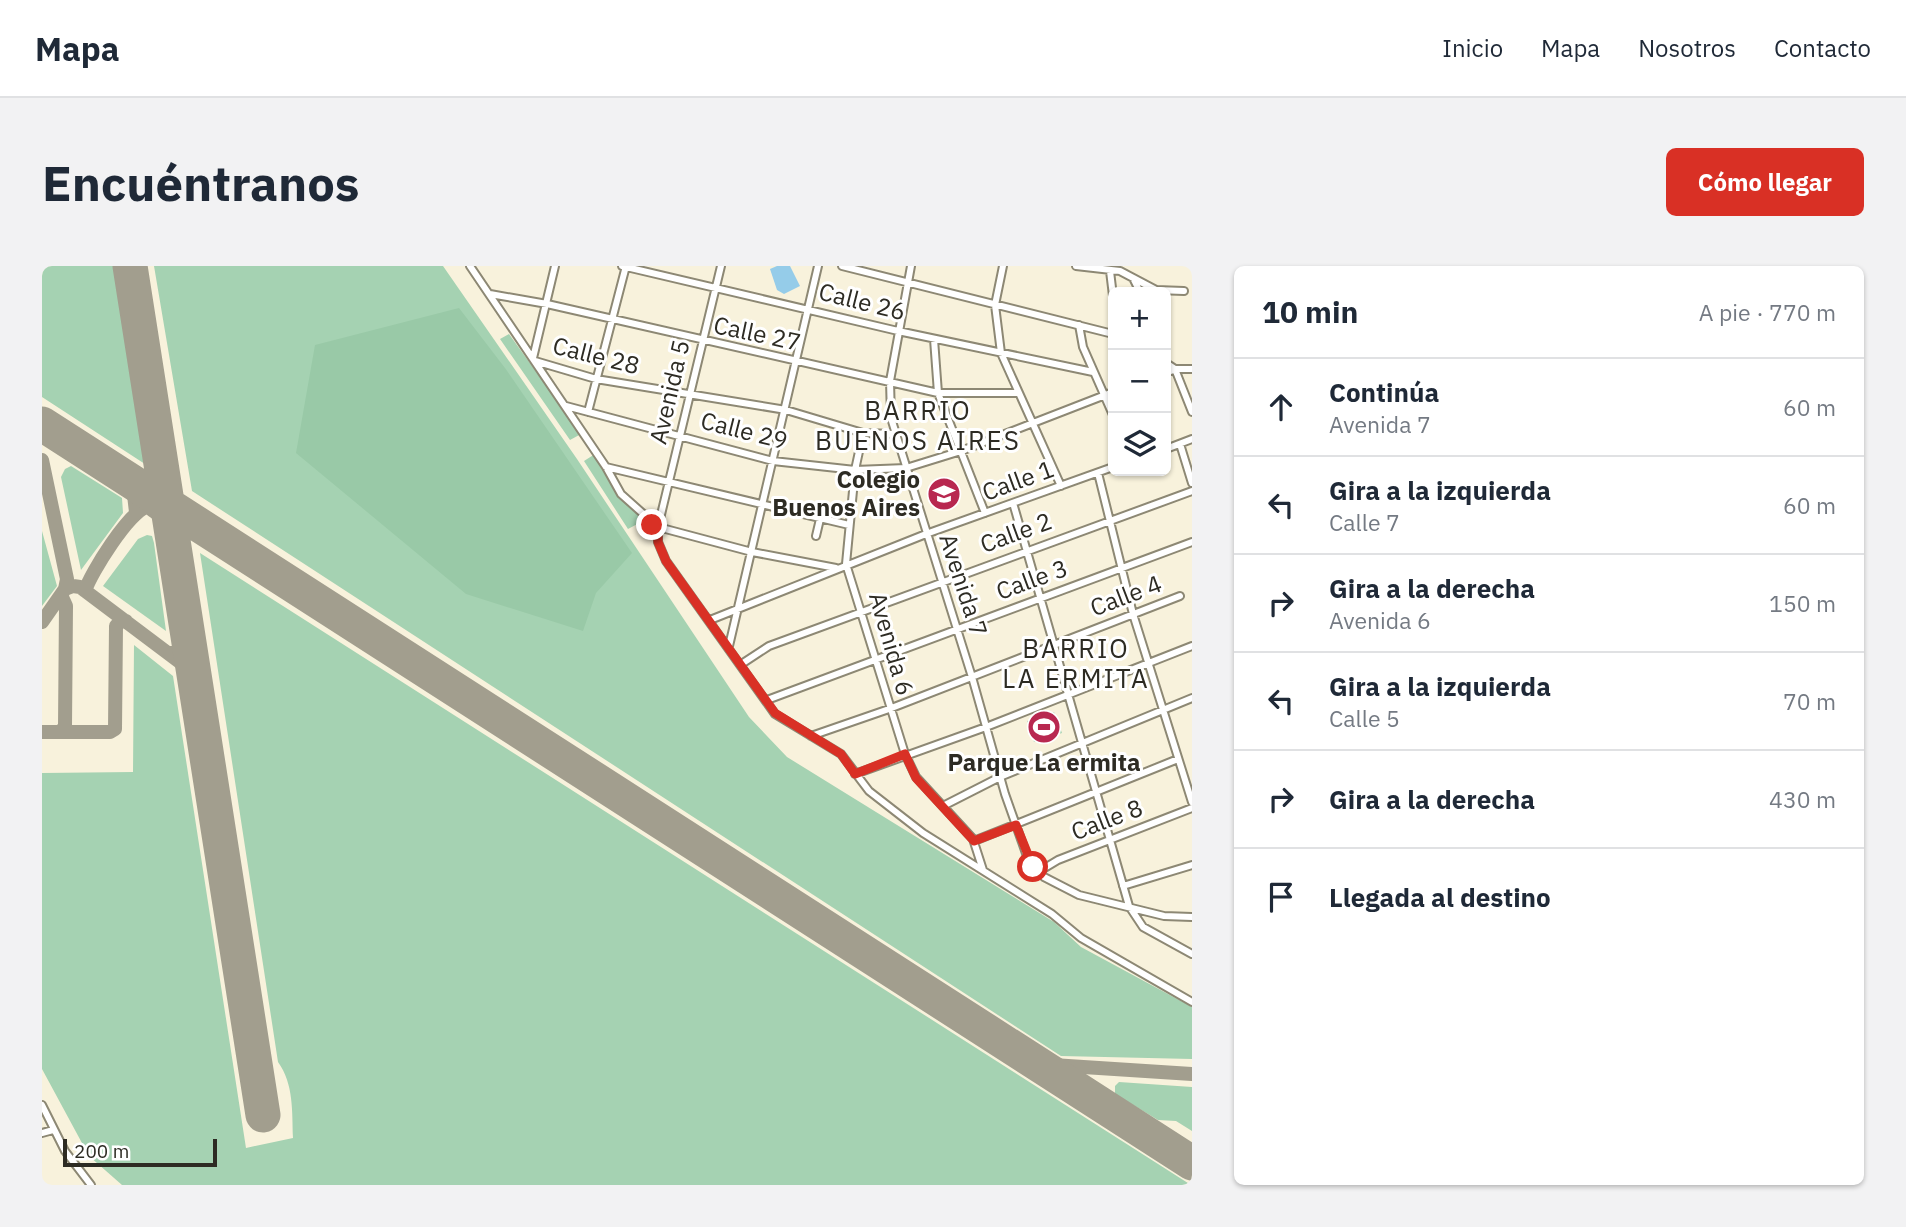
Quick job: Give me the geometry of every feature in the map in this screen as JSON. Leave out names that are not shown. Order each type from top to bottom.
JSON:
[{"type":"street","points":[[470,266],[565,405],[621,494],[658,527],[752,552],[836,568]]},
{"type":"street","points":[[534,360],[555,266]]},
{"type":"street","points":[[588,412],[624,266]]},
{"type":"street","name":"Calle 26","points":[[624,266],[898,331],[1093,372]]},
{"type":"street","name":"Avenida 5","points":[[658,527],[721,266]]},
{"type":"street","points":[[729,646],[818,266]]},
{"type":"street","points":[[842,266],[1108,333]]},
{"type":"street","name":"Avenida 7","points":[[911,266],[890,381],[895,434],[943,581],[1000,777],[1028,859],[1038,872]]},
{"type":"street","points":[[1003,266],[995,305],[1001,353],[1061,486]]},
{"type":"street","points":[[1076,266],[1110,271],[1133,278],[1156,290],[1184,291]]},
{"type":"street","points":[[1110,271],[1112,287]]},
{"type":"street","points":[[1133,278],[1138,287]]},
{"type":"street","name":"Calle 27","points":[[490,295],[547,304],[701,342],[938,393],[1018,393]]},
{"type":"street","points":[[1079,325],[1083,347],[1112,413]]},
{"type":"street","points":[[934,339],[938,393],[985,513]]},
{"type":"street","name":"Calle 28","points":[[534,360],[596,379],[786,410],[863,433],[895,434]]},
{"type":"street","points":[[1171,366],[1175,369],[1192,412]]},
{"type":"street","points":[[1171,371],[1192,369]]},
{"type":"street","name":"Calle 29","points":[[565,405],[773,461],[855,470],[905,468],[961,451],[1108,394]]},
{"type":"street","name":"Avenida 6","points":[[863,433],[855,470],[846,564],[862,610],[889,709],[916,778],[974,841]]},
{"type":"street","points":[[1171,447],[1192,439]]},
{"type":"street","points":[[1180,444],[1192,483]]},
{"type":"street","points":[[606,467],[849,526]]},
{"type":"street","name":"Calle 1","points":[[710,620],[846,564],[1108,469]]},
{"type":"street","points":[[1098,473],[1133,614],[1192,802]]},
{"type":"street","name":"Calle 2","points":[[740,665],[769,646],[862,610],[1192,491]]},
{"type":"street","points":[[1013,503],[1129,906],[1143,927],[1192,954]]},
{"type":"street","points":[[816,536],[820,519]]},
{"type":"street","points":[[658,527],[658,542],[666,561],[775,713],[841,754],[855,774],[888,807],[1052,914],[1081,938],[1192,1002]]},
{"type":"street","name":"Calle 3","points":[[767,700],[1192,542]]},
{"type":"street","points":[[818,565],[818,575]]},
{"type":"street","name":"Calle 4","points":[[811,736],[889,709],[1180,596]]},
{"type":"street","points":[[855,774],[1069,696],[1192,646]]},
{"type":"street","points":[[943,806],[1000,777],[1192,698]]},
{"type":"street","points":[[984,871],[974,841],[1178,760]]},
{"type":"street","name":"Calle 8","points":[[1038,872],[1058,860],[1192,808]]},
{"type":"street","points":[[1123,886],[1192,865]]},
{"type":"street","points":[[1038,872],[1079,895],[1164,916],[1192,917]]},
{"type":"street","points":[[42,1105],[74,1166],[91,1185]]},
{"type":"street","points":[[42,1133],[53,1130]]},
{"type":"green space","points":[[42,266],[114,266],[148,466],[42,397]]},
{"type":"green space","points":[[154,266],[443,266],[577,459],[749,717],[787,757],[1054,922],[1081,947],[1192,1007],[1192,1059],[1061,1056],[192,491]]},
{"type":"green space","points":[[459,308],[505,368],[632,553],[596,593],[583,631],[466,594],[296,453],[315,345]]},
{"type":"green space","points":[[509,334],[581,434],[570,440],[500,339]]},
{"type":"green space","points":[[595,454],[621,495],[645,520],[628,529],[584,461]]},
{"type":"green space","points":[[71,466],[122,498],[123,513],[81,570],[61,477],[65,469]]},
{"type":"green space","points":[[42,531],[57,586],[42,606]]},
{"type":"green space","points":[[152,536],[154,543],[166,631],[103,586],[138,539]]},
{"type":"green space","points":[[200,553],[1191,1185],[122,1185],[89,1156],[42,1069],[42,773],[133,772],[134,645],[173,676],[246,1148],[293,1138],[291,1098],[287,1080],[278,1062]]},
{"type":"green space","name":"Parque La ermita","points":[[1054,712],[1062,733],[1034,742],[1027,721]]},
{"type":"green space","points":[[1119,1082],[1192,1087],[1192,1131],[1176,1121],[1158,1120],[1115,1094],[1115,1086]]},
{"type":"water","points":[[790,266],[800,286],[784,294],[777,290],[770,269]]},
{"type":"taxiway","points":[[42,429],[50,429]]},
{"type":"taxiway","points":[[137,511],[159,478],[160,459]]},
{"type":"taxiway","points":[[42,460],[67,579],[65,589],[42,622]]},
{"type":"taxiway","points":[[125,477],[134,495],[136,512]]},
{"type":"taxiway","points":[[85,591],[94,571],[121,530],[140,511],[147,507],[156,507],[185,516]]},
{"type":"taxiway","points":[[152,510],[165,519],[171,528]]},
{"type":"taxiway","points":[[65,589],[80,587],[193,672]]},
{"type":"taxiway","points":[[61,595],[66,606],[65,726],[61,732]]},
{"type":"taxiway","points":[[42,732],[110,732],[115,729],[116,626],[121,621],[126,621]]},
{"type":"taxiway","points":[[170,653],[182,653],[189,644]]},
{"type":"taxiway","points":[[1037,1064],[1192,1074]]},
{"type":"runway","points":[[130,266],[263,1115]]},
{"type":"runway","points":[[42,424],[1192,1163]]},
{"type":"place","name":"Colegio Buenos Aires","points":[[944,494]]},
{"type":"place","name":"Parque La ermita","points":[[1044,727]]},
{"type":"district","name":"BARRIO BUENOS AIRES","points":[[918,426]]},
{"type":"district","name":"BARRIO LA ERMITA","points":[[1076,664]]},
{"type":"route","points":[[652,525],[658,527],[658,542],[666,561],[775,713],[818,743],[841,754],[855,774],[905,754],[916,778],[974,841],[1016,825],[1033,867]]}]
